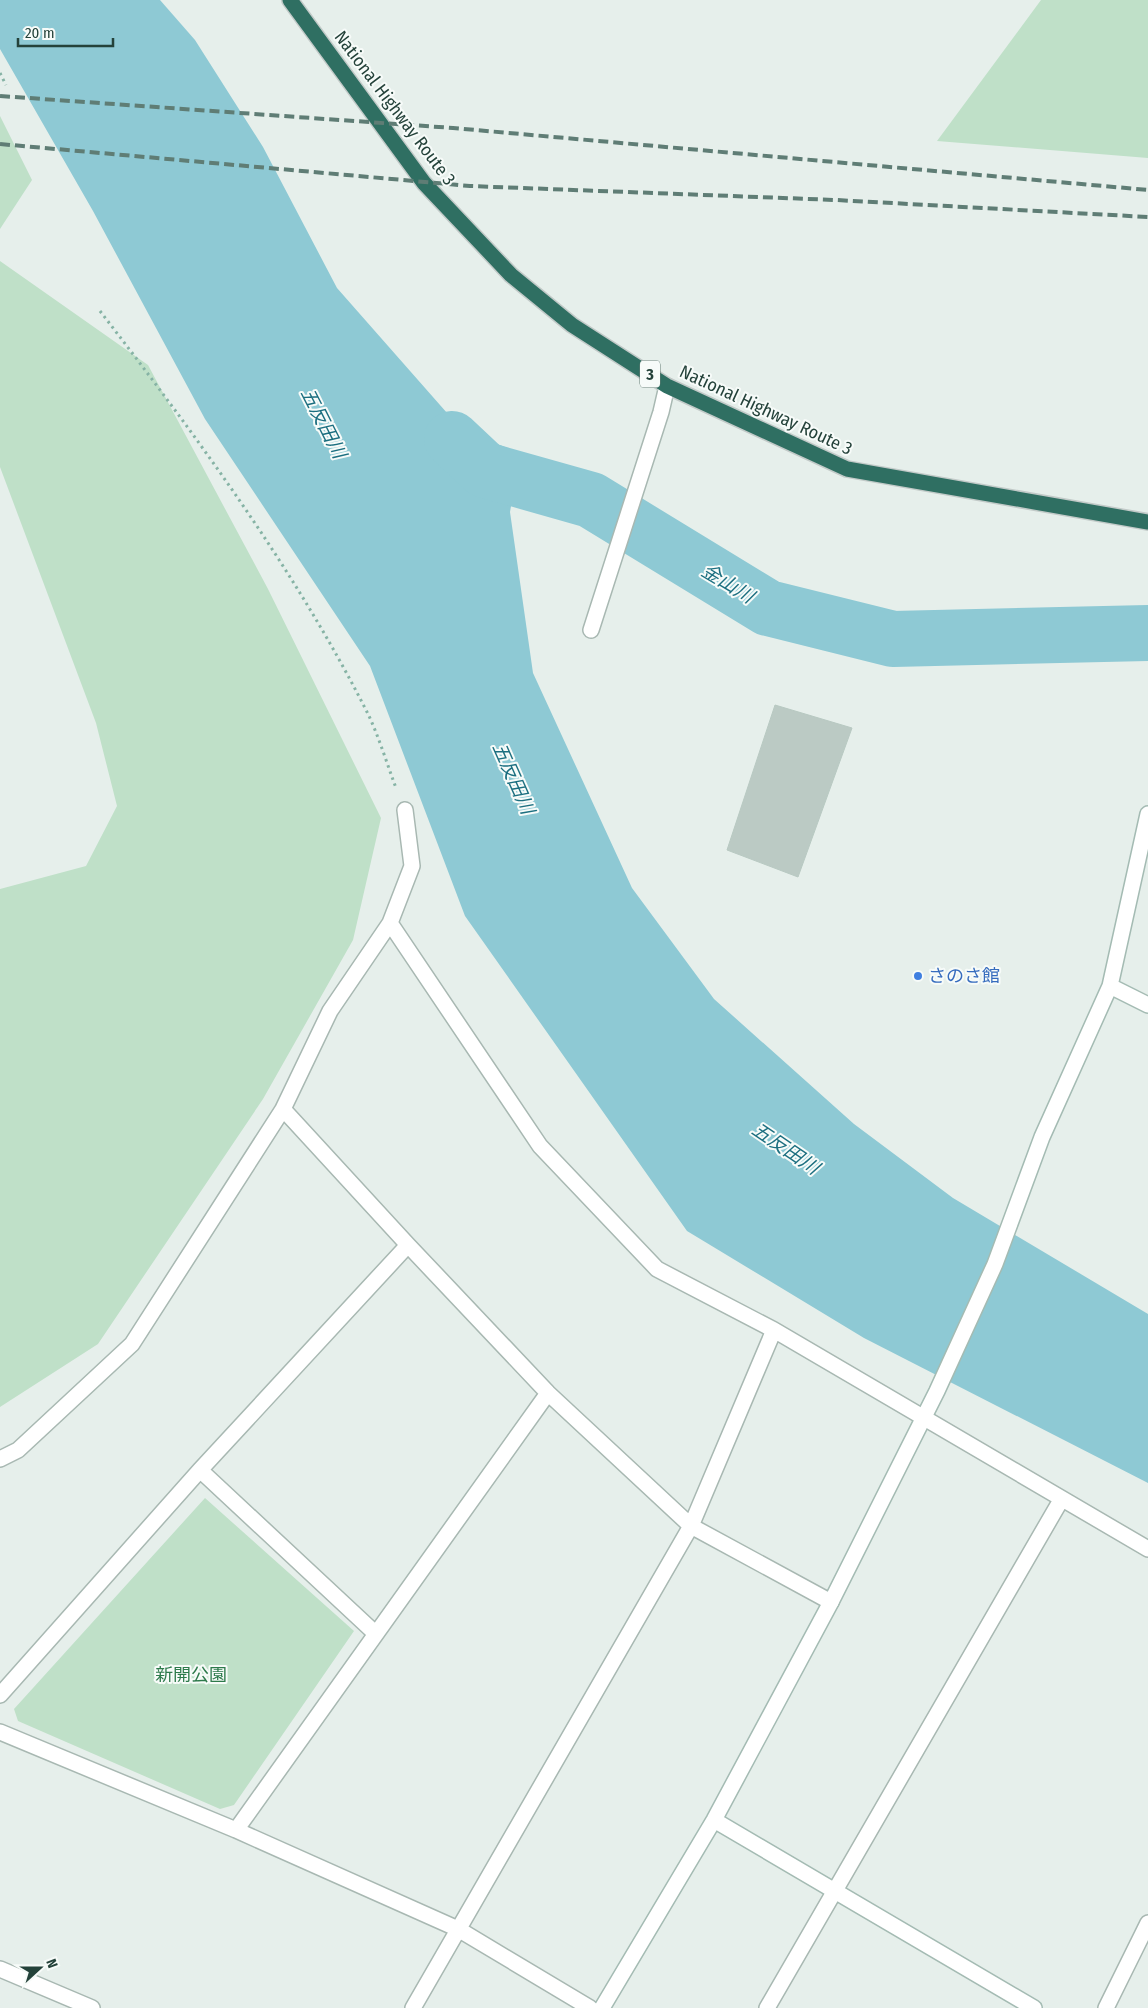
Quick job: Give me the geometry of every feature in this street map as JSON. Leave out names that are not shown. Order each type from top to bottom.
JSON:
[{"type":"highway","name":"National Highway Route 3","points":[[290,0],[424,183],[511,275],[572,325],[668,386],[847,469],[1148,522]]},
{"type":"street","points":[[591,630],[607,585],[668,386]]},
{"type":"street","points":[[0,1459],[18,1450],[132,1344],[283,1109],[330,1011],[390,923],[412,866],[405,810]]},
{"type":"street","points":[[602,2008],[714,1820],[831,1602],[937,1390],[994,1264],[1042,1137],[1110,986],[1148,814]]},
{"type":"street","points":[[390,923],[540,1146],[657,1269],[774,1330],[1061,1500],[1148,1549]]},
{"type":"street","points":[[1110,986],[1148,1005]]},
{"type":"street","points":[[283,1109],[548,1394],[691,1526],[831,1602]]},
{"type":"street","points":[[0,1695],[200,1470],[408,1245]]},
{"type":"street","points":[[413,2008],[691,1526],[774,1330]]},
{"type":"street","points":[[236,1830],[548,1394]]},
{"type":"street","points":[[200,1470],[376,1634]]},
{"type":"street","points":[[768,2008],[1061,1500]]},
{"type":"street","points":[[0,1732],[236,1830],[458,1929],[590,2008]]},
{"type":"street","points":[[714,1820],[1034,2008]]},
{"type":"street","points":[[1106,2008],[1148,1923]]},
{"type":"street","points":[[0,1969],[92,2008]]},
{"type":"path","points":[[0,73],[6,85]]},
{"type":"path","points":[[100,311],[173,406],[302,595],[369,716],[405,810]]},
{"type":"green space","points":[[1041,0],[1148,0],[1148,158],[937,141]]},
{"type":"green space","points":[[0,116],[32,180],[0,229]]},
{"type":"green space","points":[[0,261],[148,365],[268,589],[381,818],[353,940],[263,1099],[98,1344],[0,1407],[0,889],[86,866],[117,806],[96,723],[0,467]]},
{"type":"green space","name":"新開公園","points":[[205,1498],[354,1631],[234,1805],[220,1809],[18,1721],[14,1709]]},
{"type":"water","name":"五反田川","points":[[0,0],[160,0],[195,40],[263,147],[337,288],[462,430],[520,453],[510,512],[533,673],[632,888],[714,999],[854,1124],[953,1198],[1148,1314],[1148,1483],[864,1338],[687,1231],[465,916],[370,666],[205,419],[93,211],[0,49]]},
{"type":"building","points":[[775,705],[852,728],[798,877],[727,850]]},
{"type":"waterway","name":"金山川","points":[[452,439],[485,470],[591,500],[768,608],[893,639],[1148,633]]},
{"type":"railway","points":[[0,96],[453,128],[1148,190]]},
{"type":"railway","points":[[0,144],[470,186],[836,200],[1148,217]]},
{"type":"place","name":"さのさ館","points":[[918,976]]}]
